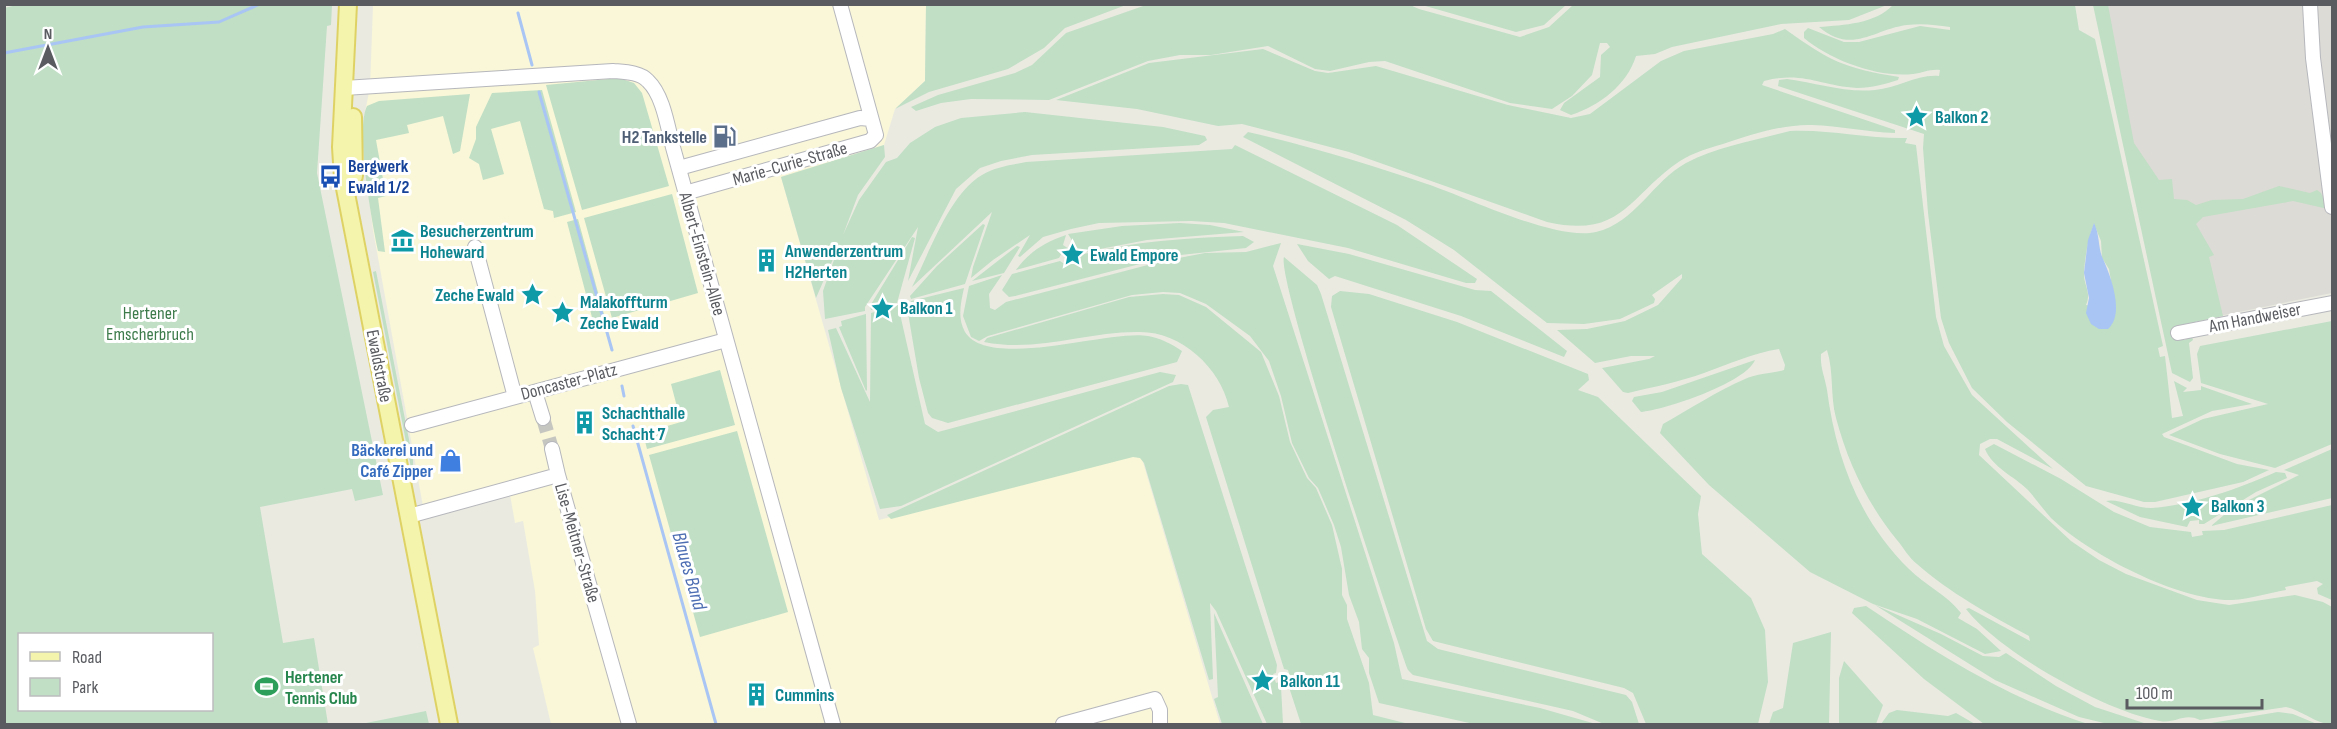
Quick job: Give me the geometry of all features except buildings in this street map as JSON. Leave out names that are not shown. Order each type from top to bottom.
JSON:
[{"type":"main road","name":"Ewaldstraße","points":[[348,4],[348,88],[356,191],[449,724]]},
{"type":"main road","name":"Ewaldstraße","points":[[348,88],[357,4]]},
{"type":"main road","name":"Ewaldstraße","points":[[413,515],[459,724]]},
{"type":"street","name":"Marie-Curie-Straße","points":[[685,193],[870,141],[876,135],[840,4]]},
{"type":"street","points":[[2310,4],[2314,64],[2332,207]]},
{"type":"street","name":"Albert-Einstein-Allee","points":[[348,88],[613,71],[632,73],[648,80],[657,95],[679,168],[833,724]]},
{"type":"street","name":"Marie-Curie-Straße","points":[[679,168],[860,118],[871,118]]},
{"type":"street","points":[[475,247],[515,397]]},
{"type":"street","name":"Am Handweiser","points":[[2178,333],[2332,303]]},
{"type":"street","name":"Doncaster-Platz","points":[[412,425],[726,340]]},
{"type":"street","points":[[536,392],[543,418]]},
{"type":"street","points":[[552,449],[558,475]]},
{"type":"street","name":"Lise-Meitner-Straße","points":[[413,515],[558,475],[628,724]]},
{"type":"street","points":[[1062,724],[1155,699],[1160,710],[1160,724]]},
{"type":"shaded area","points":[[373,5],[926,5],[925,81],[895,109],[884,145],[781,177],[879,520],[1140,452],[1220,724],[551,724],[533,648],[539,645],[535,591],[523,521],[515,523],[509,489],[424,512],[373,230],[366,175],[364,117],[370,87]]},
{"type":"shaded area","points":[[2101,5],[2332,5],[2332,293],[2170,326]]},
{"type":"green space","name":"Hertener Emscherbruch","points":[[21,4],[332,5],[331,25],[327,26],[317,173],[383,495],[355,501],[352,489],[260,507],[283,643],[314,638],[328,724],[5,724],[4,8]]},
{"type":"green space","points":[[926,4],[1126,5],[1065,28],[1044,48],[1008,69],[929,92],[895,109],[925,81]]},
{"type":"green space","points":[[1146,5],[1410,5],[1520,37],[1549,27],[1573,5],[1887,5],[1849,20],[1781,24],[1672,47],[1655,54],[1636,56],[1626,76],[1611,93],[1592,106],[1571,115],[1560,110],[1564,103],[1600,77],[1601,55],[1610,47],[1607,43],[1600,43],[1592,75],[1572,96],[1552,109],[1510,103],[1385,61],[1369,62],[1330,71],[1315,69],[1268,46],[1211,55],[1180,55],[1148,61],[1049,100],[971,99],[941,103],[916,111],[911,107],[938,95],[1015,73],[1032,65],[1066,33]]},
{"type":"green space","points":[[1422,5],[1566,5],[1544,25],[1516,32]]},
{"type":"green space","points":[[1893,5],[2075,5],[2079,30],[2095,39],[2163,346],[2158,348],[2160,357],[2165,356],[2172,418],[2183,416],[2174,381],[2187,388],[2183,392],[2201,390],[2201,386],[2252,404],[2212,411],[2162,434],[2164,437],[2237,464],[2269,470],[2243,482],[2155,502],[2144,502],[2086,486],[2007,422],[1972,388],[1949,343],[1941,318],[1928,213],[1924,134],[1778,86],[1779,80],[1787,79],[1864,91],[1892,87],[1923,77],[1939,76],[1940,70],[1899,75],[1855,66],[1827,53],[1804,38],[1804,32],[1808,28],[1844,42],[1859,42],[1920,26],[1950,30],[1950,27],[1913,24],[1853,40],[1831,35],[1819,27],[1868,20]],"holes":[[[2094,224],[2101,241],[2102,258],[2109,269],[2116,310],[2086,305],[2088,292],[2084,266],[2088,241]]]},
{"type":"green space","points":[[2093,5],[2108,5],[2134,143],[2159,180],[2172,179],[2174,199],[2187,200],[2196,205],[2212,200],[2243,199],[2279,186],[2310,193],[2317,190],[2321,193],[2328,209],[2293,201],[2203,217],[2196,224],[2214,255],[2209,257],[2223,316],[2176,326],[2177,335],[2184,340],[2192,337],[2193,340],[2189,343],[2193,378],[2190,382],[2172,373]]},
{"type":"green space","points":[[1785,29],[1838,62],[1899,77],[1898,80],[1863,88],[1844,87],[1801,78],[1778,78],[1764,81],[1762,85],[1895,130],[1895,133],[1801,125],[1778,128],[1744,137],[1685,158],[1662,174],[1622,211],[1593,225],[1572,226],[1547,222],[1349,152],[1242,124],[1218,126],[1137,109],[1056,100],[1149,63],[1263,49],[1315,71],[1328,73],[1376,66],[1508,105],[1571,118],[1590,114],[1661,61],[1684,51],[1773,34]]},
{"type":"green space","points":[[619,78],[634,83],[642,93],[669,186],[582,210],[546,85]]},
{"type":"green space","points":[[542,90],[576,212],[554,218],[553,211],[544,209],[520,121],[491,129],[504,174],[483,180],[479,164],[469,158],[476,139],[476,127],[492,93]]},
{"type":"green space","points":[[470,94],[460,151],[453,154],[443,116],[407,125],[409,133],[376,140],[386,196],[378,198],[385,252],[378,251],[364,155],[364,118],[367,106],[379,101]]},
{"type":"green space","points":[[1025,112],[1163,127],[1205,136],[1207,140],[1199,145],[1032,155],[980,168],[956,189],[908,281],[918,227],[865,307],[865,311],[825,319],[823,291],[840,243],[816,298],[781,177],[884,145],[885,157],[858,195],[843,235],[859,200],[886,162],[897,158],[910,143],[935,127],[961,118]]},
{"type":"green space","points":[[1790,131],[1907,138],[1905,143],[1916,145],[1936,317],[1944,346],[1972,395],[2053,469],[1997,439],[1990,439],[1980,444],[1979,455],[2071,541],[2099,560],[2126,574],[2197,600],[2229,605],[2295,595],[2323,602],[2332,607],[2332,724],[2326,724],[2286,707],[2200,720],[2189,717],[2160,721],[2112,706],[2084,693],[2055,678],[2003,643],[1966,609],[1969,608],[2030,641],[2029,636],[1956,594],[1914,562],[1876,512],[1846,451],[1836,418],[1827,350],[1821,354],[1821,364],[1831,415],[1844,464],[1863,509],[1891,550],[1909,569],[1955,606],[1961,613],[1958,618],[1977,629],[2001,651],[1985,654],[1917,619],[1873,604],[1810,572],[1709,485],[1660,433],[1663,424],[1724,389],[1749,377],[1784,370],[1785,365],[1779,349],[1750,356],[1685,379],[1628,393],[1623,392],[1602,368],[1655,356],[1631,356],[1595,363],[1557,330],[1587,329],[1625,321],[1658,305],[1682,278],[1682,274],[1652,295],[1655,299],[1654,303],[1620,319],[1584,324],[1547,323],[1454,250],[1406,220],[1243,137],[1248,132],[1294,143],[1383,169],[1512,217],[1558,230],[1579,233],[1596,232],[1622,220],[1674,171],[1698,157]]},
{"type":"green space","points":[[1235,145],[1397,225],[1477,279],[1475,283],[1466,283],[1348,248],[1224,223],[1191,221],[1099,223],[1043,237],[1020,257],[1018,256],[1030,235],[971,278],[992,212],[912,287],[950,210],[970,184],[987,172],[1026,162],[1232,149]]},
{"type":"green space","points":[[672,194],[698,293],[612,318],[584,218]]},
{"type":"green space","points":[[578,219],[605,318],[593,321],[567,222]]},
{"type":"green space","points":[[1180,223],[1210,225],[1244,232],[1147,240],[1079,253],[1077,247],[1071,249],[1073,242],[1068,234],[1122,226]]},
{"type":"green space","points":[[983,224],[985,225],[965,284],[911,299],[910,296],[937,266]]},
{"type":"green space","points":[[1066,235],[1063,245],[1069,249],[1063,251],[1059,258],[1016,270],[1038,248]]},
{"type":"green space","points":[[1243,236],[1254,242],[1246,248],[1171,256],[1015,296],[1009,297],[1002,290],[1012,274],[1060,261],[1066,265],[1081,262],[1080,255],[1100,250],[1161,241]]},
{"type":"green space","points":[[912,237],[915,238],[897,303],[871,310],[870,306]]},
{"type":"green space","points":[[1281,243],[1273,266],[1394,643],[1402,679],[1540,708],[1596,724],[1474,724],[1379,703],[1369,673],[1369,658],[1362,649],[1359,622],[1349,595],[1341,547],[1334,525],[1318,488],[1309,478],[1292,443],[1281,396],[1269,361],[1250,336],[1206,304],[1180,293],[1132,295],[988,336],[979,341],[971,337],[963,316],[969,286],[1002,275],[989,294],[990,308],[995,310],[1006,302],[1163,261],[1205,253],[1246,252]]},
{"type":"green space","points":[[1297,244],[1349,254],[1475,290],[1491,291],[1567,351],[1564,357],[1461,316],[1335,276],[1329,279],[1308,261]]},
{"type":"green space","points":[[1017,246],[1020,247],[1004,273],[972,281]]},
{"type":"green space","points":[[1284,257],[1317,285],[1321,294],[1427,641],[1438,649],[1626,695],[1632,702],[1639,724],[1604,724],[1573,711],[1413,675],[1408,670],[1315,385],[1286,279]]},
{"type":"green space","points":[[376,271],[413,460],[413,478],[373,272]]},
{"type":"green space","points":[[964,288],[960,310],[961,321],[965,332],[978,343],[998,348],[1023,349],[1130,335],[1157,338],[1182,351],[1177,362],[948,423],[932,418],[928,413],[919,378],[907,307],[912,306],[911,301]]},
{"type":"green space","points":[[1340,291],[1369,294],[1457,322],[1588,374],[1589,380],[1578,390],[1598,397],[1701,496],[1698,514],[1702,554],[1751,598],[1765,630],[1768,682],[1758,724],[1646,724],[1633,693],[1624,688],[1433,641],[1426,629],[1331,307],[1332,296]]},
{"type":"green space","points":[[1179,295],[1206,307],[1261,352],[1279,396],[1290,442],[1307,478],[1316,488],[1332,525],[1342,569],[1342,595],[1347,605],[1347,619],[1369,683],[1373,715],[1409,724],[1301,724],[1287,681],[1291,680],[1288,670],[1284,669],[1206,417],[1213,410],[1229,407],[1217,379],[1197,355],[1170,338],[1140,332],[1024,345],[984,342],[987,338],[1129,297]]},
{"type":"green space","points":[[898,305],[925,424],[938,432],[1160,372],[1176,375],[1173,382],[901,506],[880,509],[841,388],[828,330],[836,328],[870,402],[871,313]]},
{"type":"green space","points":[[866,314],[866,391],[839,327],[842,326],[841,321]]},
{"type":"green space","points":[[2332,321],[2332,444],[2275,468],[2220,454],[2169,435],[2203,419],[2268,404],[2201,383],[2197,354],[2200,346]]},
{"type":"green space","points":[[1755,360],[1737,378],[1685,401],[1641,412],[1632,401],[1634,397],[1662,392]]},
{"type":"green space","points":[[720,370],[735,425],[647,449],[643,433],[681,422],[671,384]]},
{"type":"green space","points":[[1188,385],[1277,665],[1276,673],[1273,674],[1276,683],[1279,682],[1281,687],[1283,724],[1267,724],[1216,611],[1210,603],[1213,679],[1209,680],[1144,463],[1140,458],[1133,457],[891,519],[887,515],[1169,386]]},
{"type":"green space","points":[[737,431],[788,612],[700,637],[649,455]]},
{"type":"green space","points":[[1994,444],[2061,479],[2114,512],[2150,527],[2191,532],[2192,537],[2203,535],[2202,531],[2224,530],[2332,505],[2332,600],[2318,594],[2317,588],[2323,584],[2317,581],[2285,587],[2286,590],[2232,600],[2187,593],[2136,573],[2087,546],[2051,518],[2028,490],[1998,467],[1989,456],[1985,449]]},
{"type":"green space","points":[[2332,449],[2332,498],[2211,526],[2231,509],[2299,475],[2284,470]]},
{"type":"green space","points":[[2276,472],[2285,473],[2287,478],[2256,492],[2204,524],[2199,524],[2199,520],[2190,521],[2187,527],[2140,517],[2106,501],[2111,500],[2145,508],[2166,507],[2215,495]]},
{"type":"green space","points":[[1875,605],[1941,634],[1983,656],[1999,657],[2006,653],[2056,686],[2095,707],[2147,724],[2108,724],[2079,717],[1995,680]]},
{"type":"green space","points":[[1866,606],[1919,641],[2001,688],[2088,724],[1984,724],[1924,679],[1852,613],[1854,608]]},
{"type":"green space","points":[[1214,613],[1263,724],[1222,724],[1214,699],[1218,697]]},
{"type":"green space","points":[[1831,632],[1829,724],[1769,724],[1773,712],[1783,708],[1793,643]]},
{"type":"green space","points":[[1844,661],[1883,705],[1876,724],[1839,724],[1839,678]]},
{"type":"green space","points":[[1897,710],[1948,716],[1956,713],[1975,724],[1881,724],[1889,713]]},
{"type":"green space","name":"Hertener Tennis Club","points":[[426,711],[429,724],[361,724]]},
{"type":"green space","points":[[2278,712],[2293,714],[2317,724],[2205,724]]},
{"type":"water","points":[[2094,223],[2101,255],[2110,275],[2115,295],[2116,314],[2108,329],[2099,329],[2091,324],[2086,313],[2089,298],[2084,273],[2088,240]]},
{"type":"waterway","points":[[4,53],[143,27],[219,22],[260,4]]},
{"type":"waterway","name":"Blaues Band","points":[[518,13],[532,65]]},
{"type":"waterway","name":"Blaues Band","points":[[539,92],[612,350]]},
{"type":"waterway","name":"Blaues Band","points":[[622,386],[624,396]]},
{"type":"waterway","name":"Blaues Band","points":[[633,426],[716,724]]},
{"type":"tunnel","points":[[543,418],[552,449]]},
{"type":"place","name":"Balkon 2","points":[[1917,117]]},
{"type":"place","name":"H2 Tankstelle","points":[[725,137]]},
{"type":"place","name":"Bergwerk Ewald 1/2","points":[[330,176]]},
{"type":"place","name":"Besucherzentrum Hoheward","points":[[402,241]]},
{"type":"place","name":"Ewald Empore","points":[[1072,255]]},
{"type":"place","name":"Anwenderzentrum H2Herten","points":[[767,261]]},
{"type":"place","name":"Zeche Ewald","points":[[532,295]]},
{"type":"place","name":"Balkon 1","points":[[882,308]]},
{"type":"place","name":"Malakoffturm Zeche Ewald","points":[[562,312]]},
{"type":"place","name":"Schachthalle Schacht 7","points":[[584,423]]},
{"type":"place","name":"Bäckerei und Café Zipper","points":[[451,460]]},
{"type":"place","name":"Balkon 3","points":[[2193,506]]},
{"type":"place","name":"Balkon 11","points":[[1262,681]]},
{"type":"place","name":"Hertener Tennis Club","points":[[267,687]]},
{"type":"place","name":"Cummins","points":[[757,695]]}]
